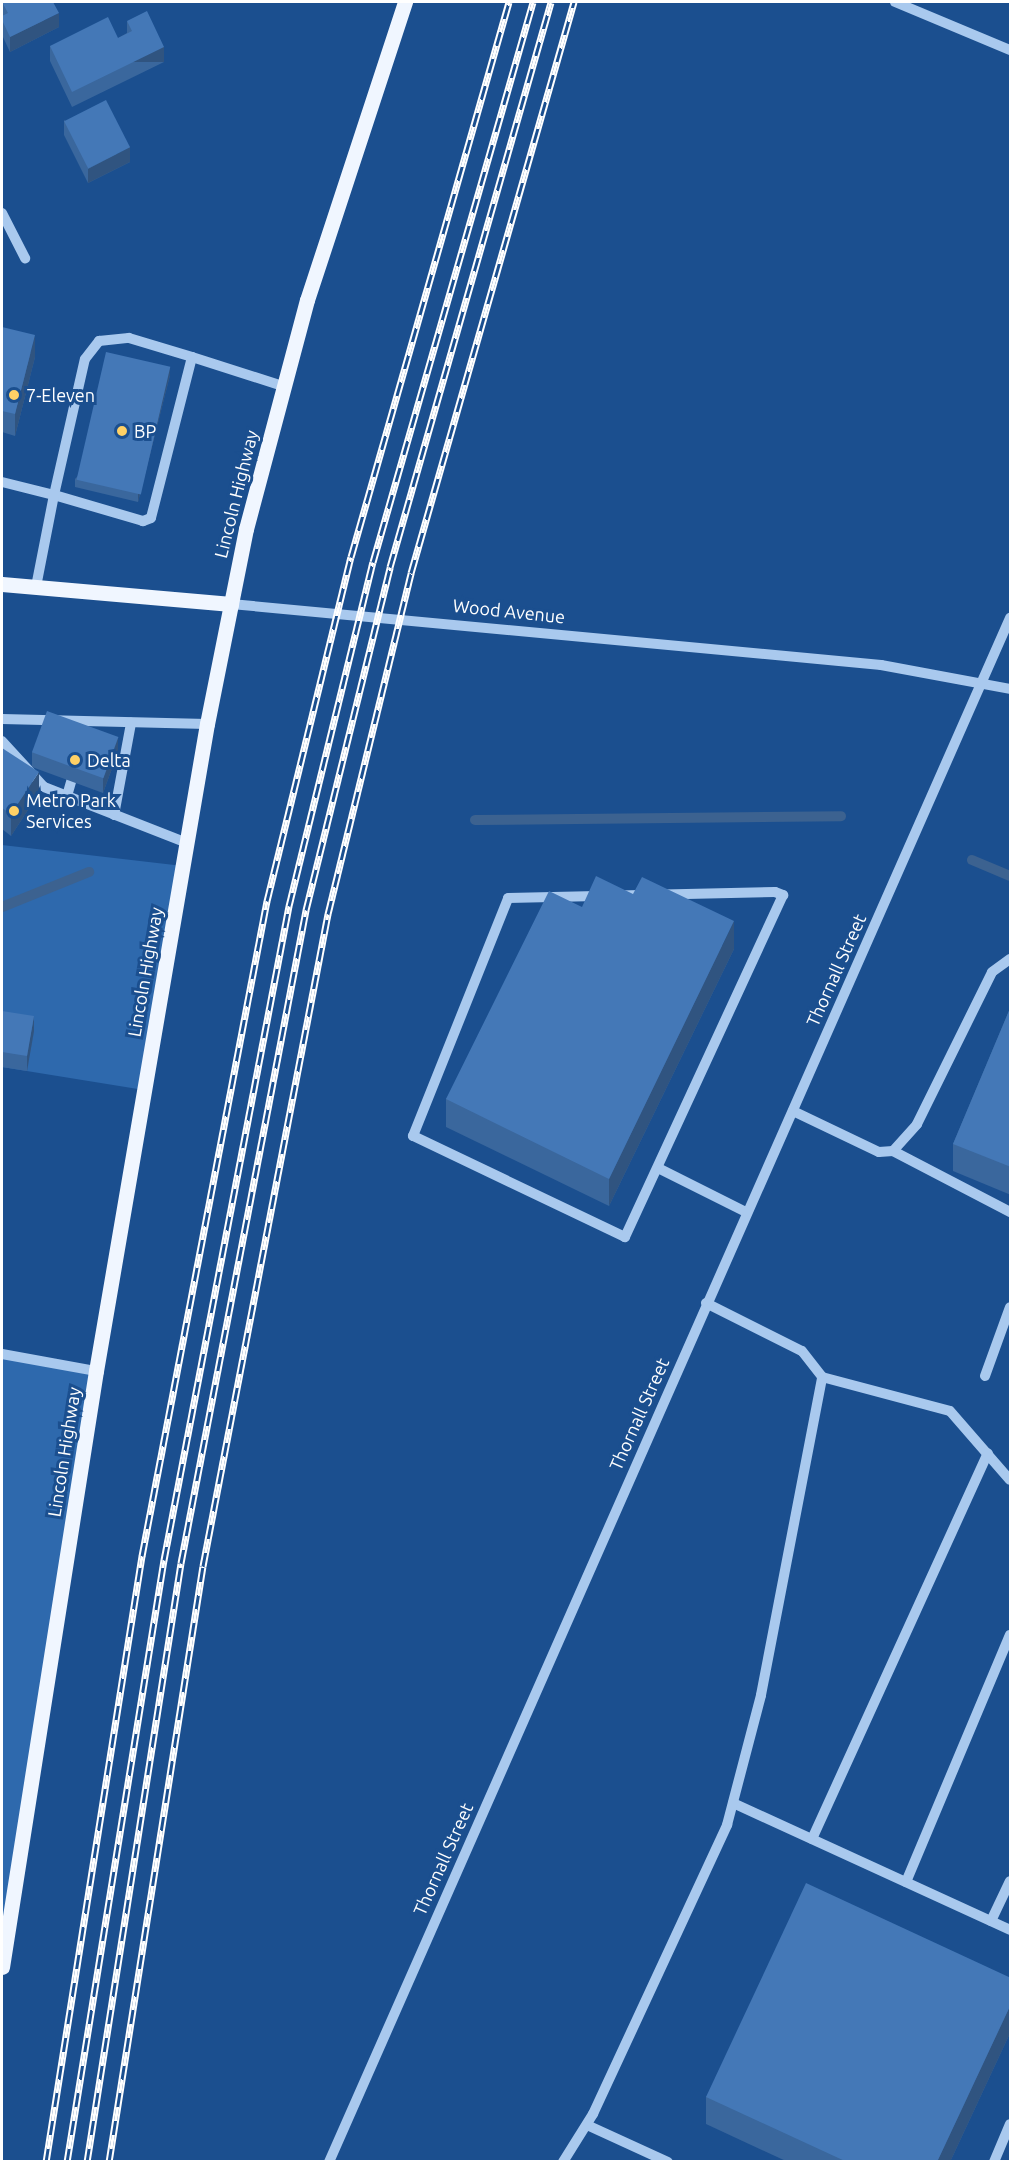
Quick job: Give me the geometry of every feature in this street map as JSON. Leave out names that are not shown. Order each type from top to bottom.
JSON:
[{"type":"main road","name":"Lincoln Highway","points":[[2,1967],[96,1371],[207,724],[231,604],[283,386],[405,2]]},
{"type":"main road","name":"Wood Avenue","points":[[2,584],[231,604]]},
{"type":"street","points":[[895,2],[1011,50]]},
{"type":"street","points":[[2,213],[26,258]]},
{"type":"street","points":[[36,587],[79,379],[92,348],[111,337],[129,338],[283,386]]},
{"type":"street","points":[[2,482],[143,521],[151,518],[192,357]]},
{"type":"street","name":"Wood Avenue","points":[[231,604],[881,665],[1011,689]]},
{"type":"street","name":"Thornall Street","points":[[329,2162],[746,1212],[794,1111],[1011,618]]},
{"type":"street","points":[[2,719],[84,726],[131,723],[207,724]]},
{"type":"street","points":[[114,815],[131,723]]},
{"type":"street","points":[[2,741],[44,787],[187,843]]},
{"type":"street","points":[[67,796],[72,779]]},
{"type":"street","points":[[783,895],[658,1168],[625,1237],[413,1136],[508,898],[783,895]]},
{"type":"street","points":[[893,1151],[917,1124],[992,972],[1011,959]]},
{"type":"street","points":[[794,1111],[879,1152],[893,1151],[1011,1212]]},
{"type":"street","points":[[658,1168],[746,1212]]},
{"type":"street","points":[[706,1303],[802,1351],[822,1377],[950,1411],[1011,1480]]},
{"type":"street","points":[[985,1376],[1011,1307]]},
{"type":"street","points":[[2,1354],[96,1371]]},
{"type":"street","points":[[562,2162],[587,2125],[710,1869],[734,1803],[761,1695],[822,1377]]},
{"type":"street","points":[[812,1839],[988,1453]]},
{"type":"street","points":[[906,1882],[1011,1635]]},
{"type":"street","points":[[734,1803],[1011,1930]]},
{"type":"street","points":[[992,1921],[1011,1881]]},
{"type":"street","points":[[994,2162],[1011,2124]]},
{"type":"street","points":[[587,2125],[663,2161]]},
{"type":"shaded area","points":[[2,845],[183,866],[144,1090],[2,1067]]},
{"type":"shaded area","points":[[2,1354],[96,1371],[2,1967]]},
{"type":"building","points":[[2,2],[53,2],[59,13],[10,37],[2,20],[2,16],[8,13]]},
{"type":"building","points":[[147,11],[164,47],[72,92],[50,46],[108,17],[118,38],[132,31],[127,21]]},
{"type":"building","points":[[106,100],[130,147],[88,169],[64,121]]},
{"type":"building","name":"7-Eleven","points":[[2,327],[35,335],[15,414],[2,411]]},
{"type":"building","name":"BP","points":[[106,352],[170,367],[141,494],[77,480]]},
{"type":"building","name":"Delta","points":[[47,711],[118,737],[103,778],[32,752]]},
{"type":"building","points":[[2,748],[39,772],[11,814],[2,808]]},
{"type":"building","points":[[596,876],[633,894],[642,877],[734,921],[609,1179],[446,1099],[549,891],[582,907]]},
{"type":"building","points":[[1011,1006],[1011,1167],[953,1144]]},
{"type":"building","points":[[2,1011],[34,1016],[27,1056],[2,1052]]},
{"type":"building","points":[[806,1883],[1011,1978],[1011,2004],[937,2162],[847,2162],[706,2097]]},
{"type":"waterway","points":[[475,820],[841,816]]},
{"type":"waterway","points":[[972,860],[1010,876]]},
{"type":"waterway","points":[[2,907],[89,872]]},
{"type":"railway","points":[[46,2162],[142,1556],[267,901],[351,557],[509,2]]},
{"type":"railway","points":[[67,2162],[164,1560],[289,906],[373,562],[533,2]]},
{"type":"railway","points":[[87,2162],[181,1563],[306,910],[390,567],[551,2]]},
{"type":"railway","points":[[109,2162],[203,1566],[328,914],[411,573],[574,2]]},
{"type":"place","name":"7-Eleven","points":[[14,395]]},
{"type":"place","name":"BP","points":[[122,431]]},
{"type":"place","name":"Delta","points":[[75,760]]},
{"type":"place","name":"Metro Park Services","points":[[14,811]]}]
